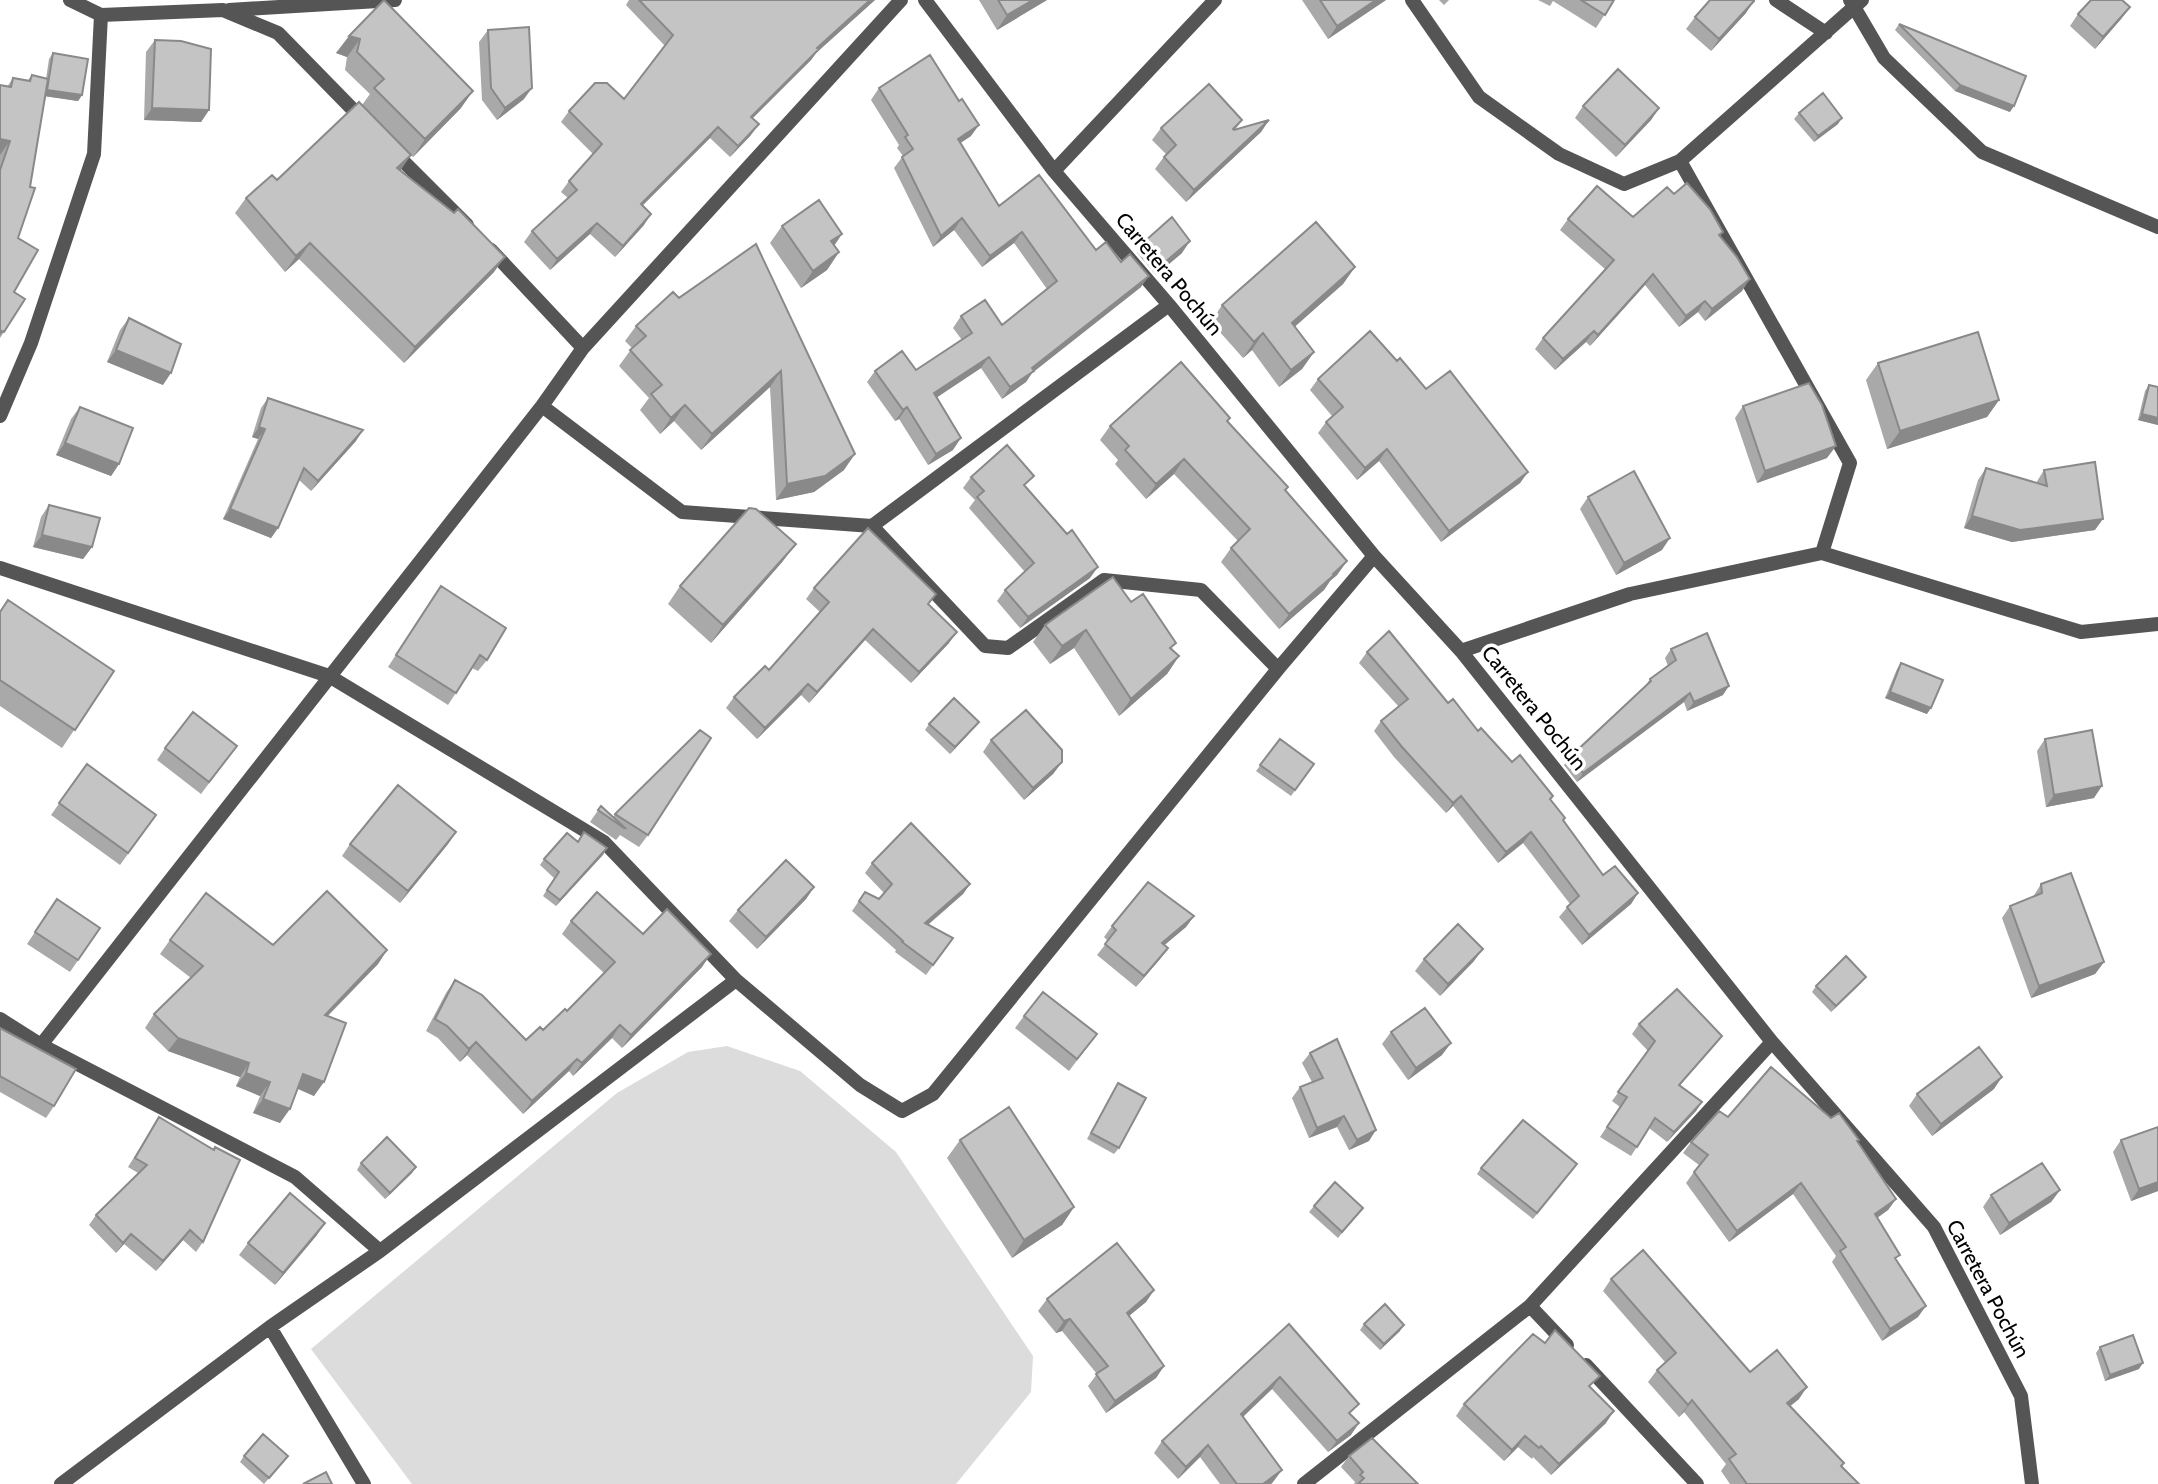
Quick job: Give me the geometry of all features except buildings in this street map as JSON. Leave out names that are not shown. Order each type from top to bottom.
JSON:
[{"type":"street","points":[[70,0],[101,15],[395,0]]},
{"type":"street","points":[[41,1045],[542,406],[583,348],[901,0]]},
{"type":"street","name":"Carretera Pochún","points":[[925,0],[1054,172],[1169,305],[1374,556],[1461,651],[1772,1042],[1934,1227],[2021,1396],[2032,1484]]},
{"type":"street","points":[[1054,172],[1215,0]]},
{"type":"street","points":[[1412,0],[1479,97],[1559,154],[1624,184],[1680,161],[1826,33],[1855,3],[1884,58],[1982,152],[2158,227]]},
{"type":"street","points":[[1776,0],[1826,33]]},
{"type":"street","points":[[223,10],[278,33],[583,348]]},
{"type":"street","points":[[0,416],[31,343],[94,154],[101,15]]},
{"type":"street","points":[[1680,161],[1850,463],[1822,553]]},
{"type":"street","points":[[542,406],[682,512],[872,526],[1169,305]]},
{"type":"street","points":[[872,526],[985,646],[1008,648],[1104,580],[1202,590],[1278,669]]},
{"type":"street","points":[[1461,651],[1630,594],[1822,553],[2081,632],[2158,624]]},
{"type":"street","points":[[0,568],[329,676],[604,842],[736,979],[860,1085],[902,1111],[933,1094],[1278,669],[1374,556]]},
{"type":"street","points":[[61,1484],[270,1327],[380,1251],[736,979]]},
{"type":"street","points":[[0,1019],[41,1045],[295,1177],[380,1251]]},
{"type":"street","points":[[1304,1484],[1530,1306],[1772,1042]]},
{"type":"street","points":[[1530,1306],[1697,1484]]},
{"type":"street","points":[[270,1327],[364,1484]]},
{"type":"shaded area","points":[[727,1046],[800,1071],[896,1152],[1033,1356],[1031,1392],[956,1484],[412,1484],[311,1349],[617,1093],[688,1052]]}]
